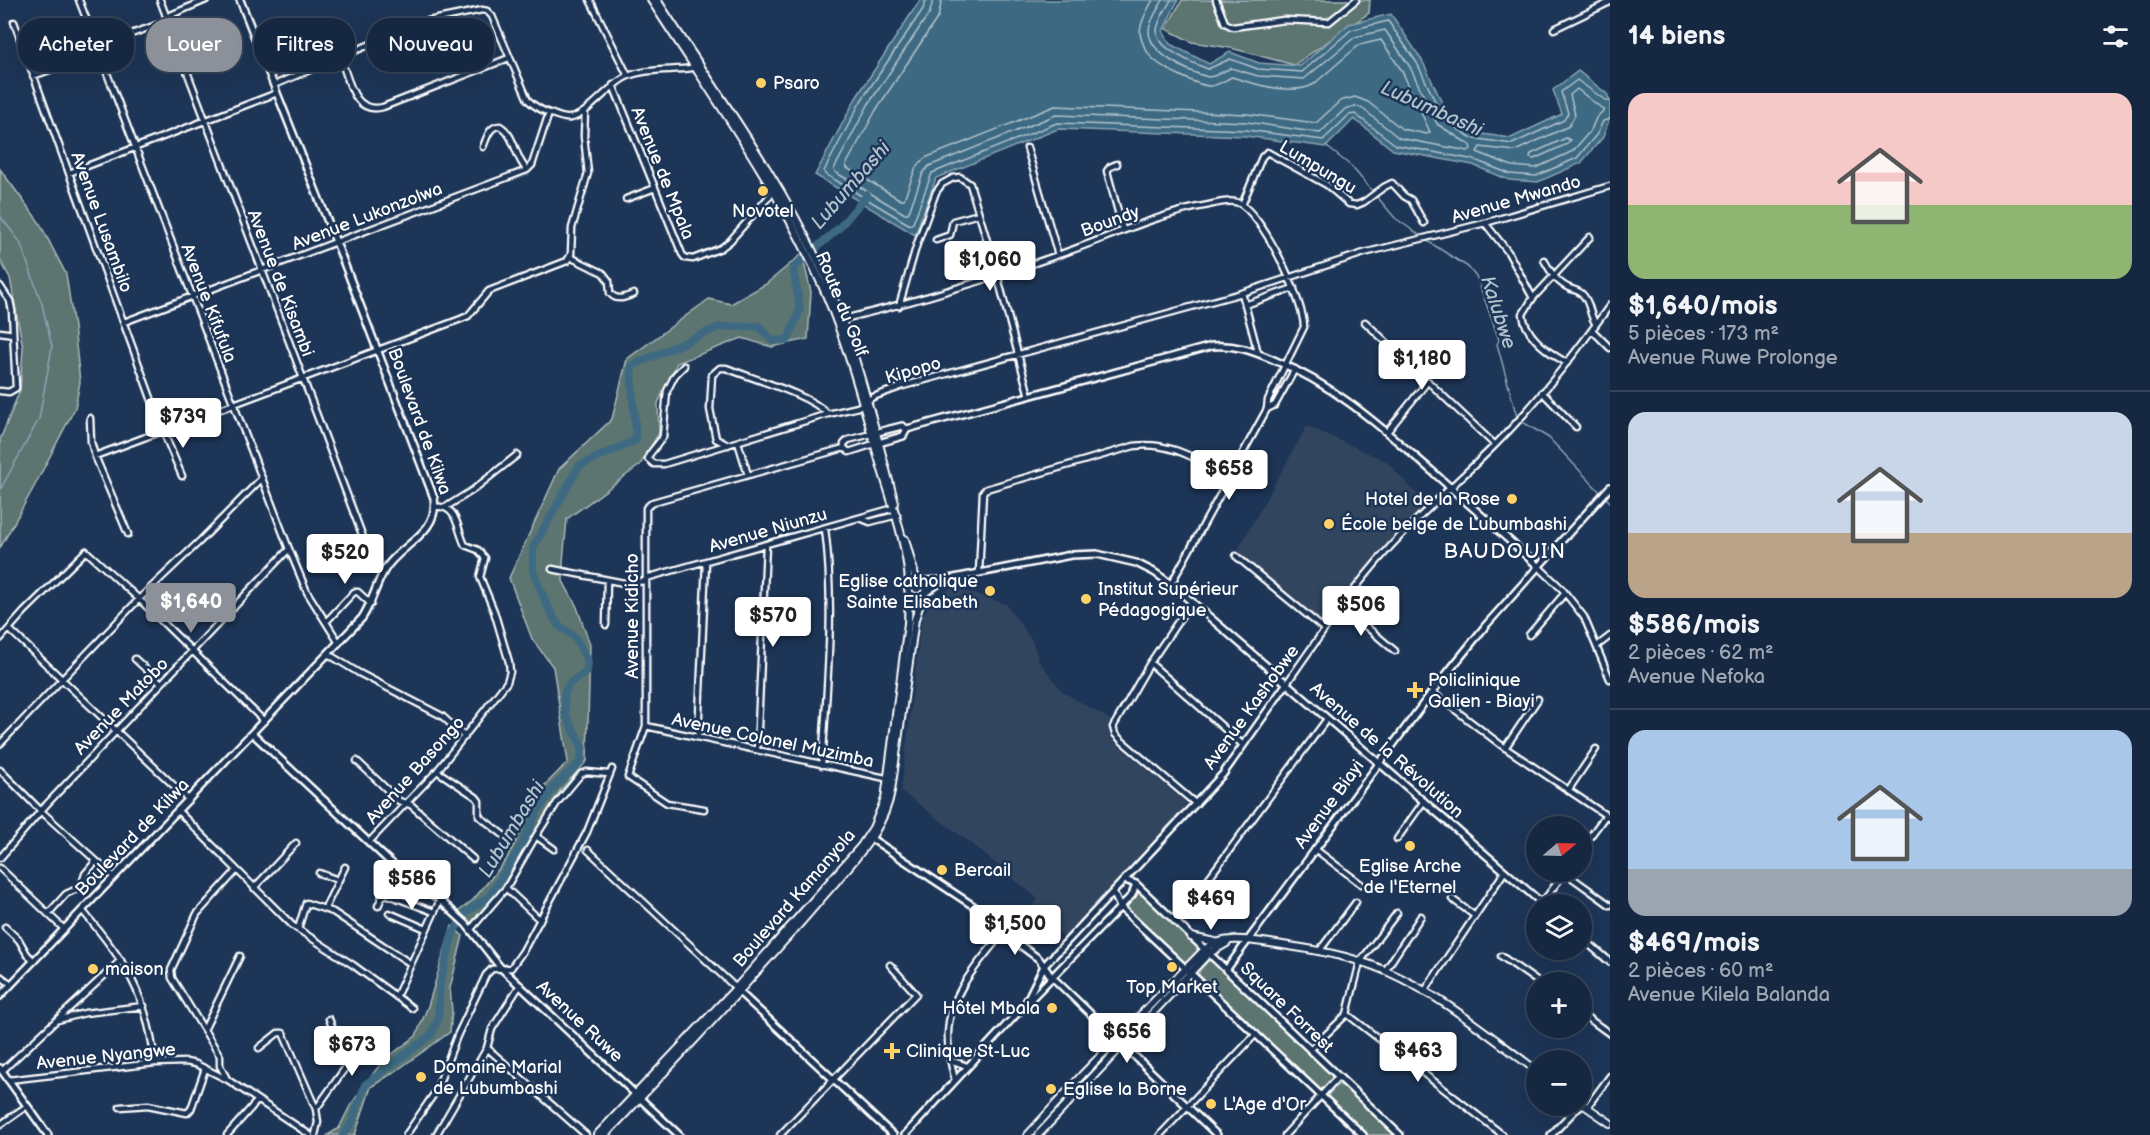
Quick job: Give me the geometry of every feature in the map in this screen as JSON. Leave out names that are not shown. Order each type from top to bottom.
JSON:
[{"type":"main road","name":"Route du Golf","points":[[651,0],[711,87],[775,190],[809,251],[839,321],[865,403],[895,512],[909,583]]},
{"type":"main road","points":[[657,0],[697,66]]},
{"type":"main road","points":[[895,512],[920,580],[926,588],[924,594],[917,597],[909,592],[909,583],[920,580]]},
{"type":"main road","name":"Boulevard Kamanyola","points":[[904,680],[909,592]]},
{"type":"main road","name":"Boulevard Kamanyola","points":[[605,1135],[638,1096],[738,990],[870,838],[891,779],[904,680],[916,613],[924,594]]},
{"type":"main road","points":[[1191,937],[1216,942],[1247,940],[1320,950],[1385,971],[1424,992],[1469,1021],[1526,1063]]},
{"type":"main road","points":[[1206,952],[1230,941]]},
{"type":"main road","points":[[1038,1135],[1120,1042],[1216,942]]},
{"type":"main road","points":[[1028,1135],[1082,1076],[1120,1042]]},
{"type":"main road","name":"Boulevard Kamanyola","points":[[597,1135],[638,1096]]},
{"type":"main road","points":[[1592,1111],[1610,1123]]},
{"type":"street","name":"Avenue Kifufula","points":[[79,0],[86,18]]},
{"type":"street","name":"Avenue de Kisambi","points":[[160,0],[167,18]]},
{"type":"street","points":[[169,18],[206,0]]},
{"type":"street","name":"Boulevard de Kilwa","points":[[0,996],[362,618],[371,603],[383,572],[429,525],[435,507],[434,498],[336,242],[240,0]]},
{"type":"street","points":[[590,0],[628,76]]},
{"type":"street","points":[[1216,0],[1227,26],[1233,27],[1284,20],[1329,22],[1335,20],[1356,0]]},
{"type":"street","points":[[1554,29],[1610,2]]},
{"type":"street","points":[[355,51],[423,22],[482,10],[491,14],[528,100],[539,109],[569,118],[585,111],[613,85],[628,76],[697,66]]},
{"type":"street","name":"Avenue Lusambilo","points":[[14,22],[163,431],[182,476]]},
{"type":"street","points":[[346,72],[359,104],[372,109],[383,107],[509,58]]},
{"type":"street","points":[[33,76],[44,72]]},
{"type":"street","name":"Avenue Kifufula","points":[[107,72],[289,549],[307,592],[339,643]]},
{"type":"street","name":"Avenue de Kisambi","points":[[187,72],[372,561],[383,572]]},
{"type":"street","points":[[274,85],[305,72]]},
{"type":"street","name":"Avenue de Mpala","points":[[613,85],[685,258],[693,260],[726,245],[775,190]]},
{"type":"street","points":[[69,172],[277,93]]},
{"type":"street","points":[[95,456],[465,318],[488,292],[564,262],[570,257],[572,228],[588,173],[584,135],[585,111]]},
{"type":"street","points":[[483,147],[490,130],[494,126],[500,126],[510,135],[521,163],[527,170],[532,165],[549,113]]},
{"type":"street","points":[[1027,148],[1058,255]]},
{"type":"street","name":"Lumpungu","points":[[1242,205],[1262,157],[1267,152],[1327,185],[1349,204],[1357,205],[1390,183],[1394,184],[1404,196],[1411,200],[1424,223]]},
{"type":"street","points":[[1117,164],[1107,171],[1123,230]]},
{"type":"street","name":"Avenue Lukonzolwa","points":[[124,322],[527,170]]},
{"type":"street","points":[[899,306],[917,244],[929,218],[936,192],[941,185],[953,178],[965,179],[970,184],[997,274],[1029,396]]},
{"type":"street","name":"Avenue Mwando","points":[[1404,243],[1485,223],[1610,186]]},
{"type":"street","points":[[626,199],[655,188]]},
{"type":"street","name":"Boundy","points":[[839,321],[899,306],[1058,255],[1123,230],[1199,206],[1228,202],[1242,205]]},
{"type":"street","points":[[1172,584],[1267,409],[1268,400],[1304,327],[1294,288],[1275,247],[1242,205]]},
{"type":"street","points":[[936,240],[950,235],[953,221],[979,214]]},
{"type":"street","points":[[1485,223],[1508,252],[1533,298]]},
{"type":"street","points":[[1567,363],[1543,348],[1525,324],[1524,311],[1533,298],[1590,237]]},
{"type":"street","name":"Kipopo","points":[[684,366],[675,375],[667,391],[663,437],[648,459],[654,464],[664,464],[728,446],[865,403],[884,392],[903,386],[1242,293],[1364,253],[1404,243]]},
{"type":"street","points":[[570,257],[603,273],[609,281],[610,293],[615,298],[634,294]]},
{"type":"street","points":[[1544,260],[1553,277],[1583,295],[1596,324]]},
{"type":"street","points":[[0,286],[10,301],[12,311],[16,388],[9,392],[0,391]]},
{"type":"street","points":[[1245,305],[1294,288]]},
{"type":"street","points":[[1242,293],[1258,353]]},
{"type":"street","name":"Avenue Kashobwe","points":[[1025,1004],[1044,966],[1222,774],[1324,629],[1392,544],[1520,419],[1567,363],[1610,305]]},
{"type":"street","points":[[1365,322],[1495,445]]},
{"type":"street","points":[[1592,330],[1610,348]]},
{"type":"street","points":[[0,332],[13,334]]},
{"type":"street","points":[[844,448],[847,441],[873,433],[902,426],[907,429],[1212,346],[1232,346],[1258,353],[1332,389],[1387,432],[1539,567],[1565,593],[1584,617],[1610,679]]},
{"type":"street","points":[[728,446],[716,439],[710,409],[712,375],[720,368],[726,368],[798,396],[816,404],[828,414]]},
{"type":"street","points":[[1267,409],[1275,405],[1295,369]]},
{"type":"street","points":[[1387,432],[1428,381]]},
{"type":"street","points":[[1542,392],[1576,427]]},
{"type":"street","points":[[90,418],[91,442],[95,456],[128,534]]},
{"type":"street","points":[[844,448],[849,452],[903,436],[907,429]]},
{"type":"street","points":[[738,442],[748,475],[844,448]]},
{"type":"street","points":[[979,573],[984,489],[1147,444],[1176,449],[1229,476]]},
{"type":"street","points":[[435,507],[446,507],[473,490],[517,455]]},
{"type":"street","name":"Avenue Kidicho","points":[[646,726],[644,512],[653,502],[748,475]]},
{"type":"street","points":[[0,744],[139,599],[262,478]]},
{"type":"street","name":"Avenue Biayi","points":[[1226,970],[1432,692],[1487,624],[1610,487]]},
{"type":"street","name":"Avenue Basongo","points":[[369,842],[437,771],[507,682],[510,672],[494,611],[480,577],[485,558],[478,550],[465,545],[455,517],[446,507]]},
{"type":"street","name":"Avenue Niunzu","points":[[552,569],[624,583],[646,580],[860,518],[895,512]]},
{"type":"street","points":[[822,765],[831,599],[825,528]]},
{"type":"street","points":[[757,750],[766,545]]},
{"type":"street","name":"Avenue Matobo","points":[[0,858],[116,730],[289,549]]},
{"type":"street","points":[[0,639],[86,551],[139,599],[264,721]]},
{"type":"street","name":"Avenue de la Révolution","points":[[920,580],[944,580],[1071,555],[1097,554],[1136,563],[1154,572],[1192,601],[1327,720],[1531,894]]},
{"type":"street","points":[[1236,556],[1324,629]]},
{"type":"street","points":[[698,736],[706,562]]},
{"type":"street","points":[[606,580],[606,625]]},
{"type":"street","points":[[924,594],[944,580]]},
{"type":"street","points":[[326,622],[354,592],[358,592],[371,603]]},
{"type":"street","points":[[1529,635],[1565,593]]},
{"type":"street","points":[[1192,601],[1113,723],[1113,730],[1122,741],[1196,804]]},
{"type":"street","points":[[1342,606],[1395,651]]},
{"type":"street","points":[[9,629],[189,800]]},
{"type":"street","points":[[1597,646],[1610,636]]},
{"type":"street","points":[[328,654],[359,673],[442,716],[465,737]]},
{"type":"street","points":[[135,659],[161,683]]},
{"type":"street","points":[[1150,663],[1243,745]]},
{"type":"street","points":[[1432,692],[1505,748],[1608,817],[1592,836]]},
{"type":"street","points":[[1505,748],[1538,699]]},
{"type":"street","points":[[1176,922],[1327,720]]},
{"type":"street","points":[[646,726],[627,775],[628,779],[667,803],[704,809]]},
{"type":"street","name":"Avenue Colonel Muzimba","points":[[646,726],[891,779]]},
{"type":"street","points":[[252,733],[369,842],[417,884],[440,900],[396,997]]},
{"type":"street","points":[[1569,789],[1596,749]]},
{"type":"street","points":[[357,761],[399,801],[411,805],[473,859]]},
{"type":"street","points":[[0,770],[41,811],[114,877]]},
{"type":"street","points":[[437,771],[476,797],[479,801],[479,816],[511,841]]},
{"type":"street","points":[[406,1135],[436,1091],[457,1036],[484,978],[492,969],[513,966],[540,920],[587,832],[611,772],[581,774],[557,803],[506,888],[471,929]]},
{"type":"street","points":[[1397,839],[1424,801]]},
{"type":"street","points":[[178,811],[293,926],[354,965],[412,1008]]},
{"type":"street","points":[[536,836],[554,849]]},
{"type":"street","points":[[870,838],[972,905],[1039,959],[1052,977],[1217,1135]]},
{"type":"street","points":[[254,888],[296,843]]},
{"type":"street","points":[[588,849],[893,1135]]},
{"type":"street","points":[[1315,849],[1362,885]]},
{"type":"street","points":[[48,914],[62,898],[81,887],[85,874],[96,861]]},
{"type":"street","points":[[325,908],[345,867]]},
{"type":"street","points":[[0,868],[64,929]]},
{"type":"street","points":[[905,1135],[1025,1004],[1132,895],[1136,869]]},
{"type":"street","points":[[228,1080],[220,1066],[220,1056],[172,978],[171,970],[197,914],[237,870]]},
{"type":"street","points":[[1424,992],[1505,871]]},
{"type":"street","points":[[319,873],[338,880]]},
{"type":"street","name":"Square Forrest","points":[[1125,880],[1135,884],[1176,922],[1400,1135]]},
{"type":"street","points":[[1578,882],[1610,904]]},
{"type":"street","points":[[506,888],[540,920]]},
{"type":"street","points":[[1113,892],[1120,907],[1363,1135]]},
{"type":"street","points":[[378,906],[383,896],[392,895],[434,912]]},
{"type":"street","points":[[1452,899],[1475,916]]},
{"type":"street","name":"Avenue Ruwe","points":[[440,900],[471,929],[502,969],[680,1135]]},
{"type":"street","points":[[1320,950],[1356,902]]},
{"type":"street","points":[[298,929],[306,903],[325,908],[411,964]]},
{"type":"street","points":[[82,910],[121,960],[135,983],[152,1036],[154,1063]]},
{"type":"street","points":[[1310,1050],[1347,1014],[1360,962],[1397,913]]},
{"type":"street","points":[[389,914],[426,929]]},
{"type":"street","points":[[1385,971],[1421,916]]},
{"type":"street","points":[[5,927],[19,940],[34,962]]},
{"type":"street","points":[[955,1080],[950,1060],[948,1032],[957,995],[1004,932]]},
{"type":"street","points":[[1592,946],[1610,962]]},
{"type":"street","points":[[204,1030],[240,956]]},
{"type":"street","points":[[1501,956],[1526,974]]},
{"type":"street","points":[[48,1135],[1,1070],[121,960]]},
{"type":"street","points":[[780,1135],[916,994],[890,965]]},
{"type":"street","points":[[0,976],[11,984]]},
{"type":"street","points":[[436,1135],[487,1048],[492,1029],[520,985]]},
{"type":"street","points":[[56,1021],[85,1013],[144,1006]]},
{"type":"street","points":[[1347,1014],[1503,1135]]},
{"type":"street","points":[[328,1019],[347,1065]]},
{"type":"street","points":[[1592,1021],[1610,1034]]},
{"type":"street","points":[[259,1048],[278,1033],[283,1034],[316,1109],[318,1122],[312,1135]]},
{"type":"street","points":[[316,1109],[370,1033]]},
{"type":"street","points":[[1160,1135],[1256,1034]]},
{"type":"street","points":[[487,1048],[586,1135]]},
{"type":"street","points":[[950,1060],[967,1066]]},
{"type":"street","name":"Avenue Nyangwe","points":[[8,1080],[154,1063],[186,1062],[228,1080],[312,1135]]},
{"type":"street","points":[[120,1107],[148,1105],[187,1113],[191,1109],[205,1069]]},
{"type":"street","points":[[1592,1095],[1610,1076]]},
{"type":"street","points":[[1285,1135],[1338,1077]]},
{"type":"street","points":[[227,1135],[258,1100]]},
{"type":"street","points":[[0,1125],[27,1106]]},
{"type":"street","points":[[1551,1135],[1571,1116]]},
{"type":"shaded area","name":"École belge de Lubumbashi","points":[[1307,426],[1386,461],[1427,505],[1387,543],[1325,623],[1321,623],[1236,553]]},
{"type":"shaded area","points":[[952,587],[1006,604],[1033,642],[1038,660],[1063,692],[1111,720],[1110,738],[1185,802],[1185,808],[1064,937],[1030,908],[1038,899],[972,844],[901,791],[922,615],[937,597]]},
{"type":"green space","points":[[1182,0],[1370,0],[1369,13],[1294,65],[1231,48],[1192,42],[1166,29]]},
{"type":"green space","points":[[0,169],[39,222],[66,274],[80,382],[75,408],[0,548],[0,440],[20,390],[23,348],[10,278],[0,260]]},
{"type":"green space","points":[[802,254],[811,292],[808,339],[772,347],[742,338],[677,363],[658,403],[659,433],[640,465],[567,519],[563,581],[577,607],[590,645],[587,761],[560,791],[537,829],[521,865],[471,923],[459,911],[473,900],[506,860],[543,787],[568,762],[553,667],[532,639],[509,578],[559,469],[612,419],[627,359],[709,299],[731,304],[766,284]]},
{"type":"green space","points":[[1138,894],[1142,894],[1197,946],[1197,952],[1188,963],[1183,962],[1128,910],[1128,904]]},
{"type":"green space","points":[[452,926],[463,936],[450,988],[452,1011],[450,1032],[371,1087],[355,1135],[328,1135],[339,1128],[350,1106],[378,1067],[416,1036],[428,1006]]},
{"type":"green space","points":[[1208,961],[1214,961],[1332,1075],[1332,1080],[1322,1090],[1318,1089],[1199,977],[1199,971]]},
{"type":"green space","points":[[1337,1085],[1342,1085],[1396,1135],[1367,1135],[1330,1101],[1328,1095]]},
{"type":"water","points":[[920,0],[1178,0],[1163,31],[1170,44],[1209,64],[1230,52],[1259,63],[1300,66],[1349,24],[1391,14],[1422,60],[1449,117],[1475,133],[1511,138],[1562,114],[1553,90],[1578,71],[1607,94],[1610,101],[1610,117],[1603,137],[1581,163],[1538,182],[1509,180],[1473,165],[1393,150],[1354,119],[1326,147],[1245,136],[1058,129],[936,178],[915,235],[815,175],[856,98]]},
{"type":"waterway","name":"Kalubwe","points":[[1326,146],[1351,166],[1395,218],[1422,237]]},
{"type":"waterway","name":"Lubumbashi","points":[[343,1135],[352,1123],[365,1085],[431,1035],[438,1019],[440,983],[453,933],[466,912],[489,897],[523,843],[537,812],[554,787],[581,761],[582,746],[565,714],[564,694],[569,684],[587,671],[588,662],[575,637],[558,625],[546,603],[533,571],[533,548],[579,466],[636,440],[631,366],[719,327],[759,326],[773,341],[788,340],[800,309],[793,268],[839,228],[867,195]]},
{"type":"waterway","points":[[0,216],[20,242],[42,304],[52,347],[39,419],[0,490]]},
{"type":"waterway","name":"Kalubwe","points":[[1426,240],[1468,267],[1477,278],[1499,340],[1497,344],[1517,417]]},
{"type":"waterway","name":"Kalubwe","points":[[1521,421],[1549,438],[1601,493]]},
{"type":"waterway","name":"Kalubwe","points":[[1605,497],[1610,502]]},
{"type":"place","name":"Psaro","points":[[761,83]]},
{"type":"place","name":"Novotel","points":[[763,191]]},
{"type":"place","name":"Hotel de la Rose","points":[[1512,499]]},
{"type":"place","name":"École belge de Lubumbashi","points":[[1329,524]]},
{"type":"place","name":"Eglise catholique Sainte Elisabeth","points":[[990,591]]},
{"type":"place","name":"Institut Supérieur Pédagogique","points":[[1086,599]]},
{"type":"place","name":"Policlinique Galien - Biayi","points":[[1415,690]]},
{"type":"place","name":"Eglise Arche de l'Eternel","points":[[1410,846]]},
{"type":"place","name":"Bercail","points":[[942,870]]},
{"type":"place","name":"Top Market","points":[[1172,967]]},
{"type":"place","name":"maison","points":[[93,969]]},
{"type":"place","name":"Hôtel Mbala","points":[[1052,1008]]},
{"type":"place","name":"Clinique St-Luc","points":[[892,1051]]},
{"type":"place","name":"Domaine Marial de Lubumbashi","points":[[421,1077]]},
{"type":"place","name":"Eglise la Borne","points":[[1051,1089]]},
{"type":"place","name":"L'Age d'Or","points":[[1211,1104]]},
{"type":"district","name":"BAUDOUIN","points":[[1505,551]]}]
